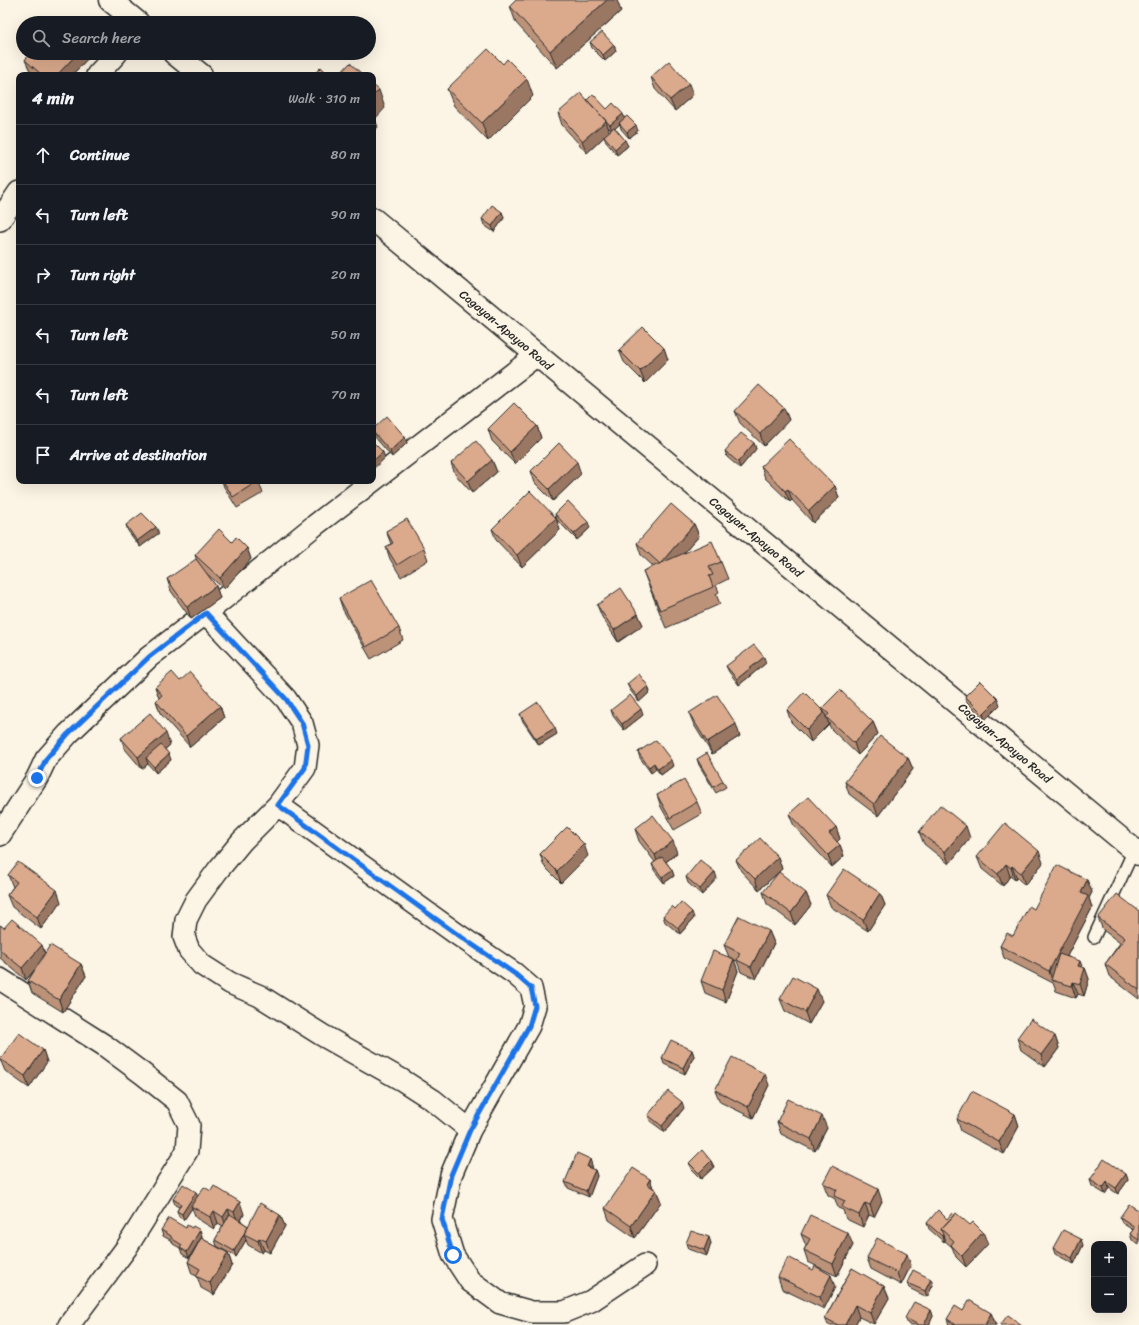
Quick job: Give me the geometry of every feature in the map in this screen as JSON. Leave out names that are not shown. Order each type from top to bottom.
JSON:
[{"type":"main road","points":[[110,0],[129,16]]},
{"type":"main road","points":[[183,60],[197,72]]},
{"type":"main road","name":"Cagayan-Apayao Road","points":[[376,222],[1137,852]]},
{"type":"street","points":[[100,72],[111,60]]},
{"type":"street","points":[[0,220],[16,196]]},
{"type":"street","points":[[376,478],[536,355]]},
{"type":"street","points":[[0,835],[37,778],[46,759],[68,734],[149,657],[369,484]]},
{"type":"street","points":[[206,613],[286,699],[302,723],[308,745],[305,768],[278,805],[242,841],[196,900],[186,920],[184,937],[189,950],[202,965],[230,983],[260,996],[322,1035],[402,1080],[433,1100],[470,1130]]},
{"type":"street","points":[[278,805],[454,932],[515,974],[531,988],[535,1006],[529,1026],[470,1130],[451,1175],[442,1219],[453,1255],[470,1281],[500,1303],[532,1312],[564,1312],[591,1301],[645,1265]]},
{"type":"street","points":[[0,979],[104,1045],[143,1074],[177,1101],[189,1125],[187,1151],[127,1247],[69,1325]]},
{"type":"lane","points":[[1094,937],[1137,852]]},
{"type":"building","points":[[516,0],[607,0],[550,51],[510,6]]},
{"type":"building","points":[[602,32],[614,45],[603,55],[590,42]]},
{"type":"building","points":[[488,49],[503,64],[507,59],[527,79],[482,123],[447,89]]},
{"type":"building","points":[[25,60],[71,60],[60,72],[39,72]]},
{"type":"building","points":[[669,61],[689,84],[670,100],[651,77]]},
{"type":"building","points":[[350,63],[360,72],[342,72]]},
{"type":"building","points":[[321,67],[326,72],[316,72]]},
{"type":"building","points":[[581,93],[606,121],[582,141],[558,113]]},
{"type":"building","points":[[593,94],[607,109],[613,103],[623,114],[610,125],[587,100]]},
{"type":"building","points":[[627,116],[636,125],[627,132],[619,123]]},
{"type":"building","points":[[614,127],[625,140],[615,149],[604,136]]},
{"type":"building","points":[[492,205],[502,212],[492,226],[482,219]]},
{"type":"building","points":[[643,327],[664,348],[640,371],[619,350]]},
{"type":"building","points":[[759,385],[784,408],[760,434],[735,411]]},
{"type":"building","points":[[514,403],[537,426],[510,452],[488,429]]},
{"type":"building","points":[[387,416],[405,437],[390,451],[376,435],[376,426]]},
{"type":"building","points":[[741,433],[754,443],[738,462],[725,451]]},
{"type":"building","points":[[789,439],[835,486],[809,511],[788,489],[785,491],[761,466]]},
{"type":"building","points":[[476,441],[492,460],[468,481],[451,463]]},
{"type":"building","points":[[559,443],[577,462],[549,489],[531,471]]},
{"type":"building","points":[[376,445],[383,452],[376,458]]},
{"type":"building","points":[[225,484],[253,484],[233,497]]},
{"type":"building","points":[[530,491],[556,518],[517,555],[492,529]]},
{"type":"building","points":[[568,501],[588,522],[574,534],[555,514]]},
{"type":"building","points":[[671,504],[694,524],[660,564],[637,543]]},
{"type":"building","points":[[142,513],[156,527],[137,541],[126,525]]},
{"type":"building","points":[[407,519],[424,548],[397,565],[386,547],[393,543],[386,531]]},
{"type":"building","points":[[219,529],[232,542],[236,537],[247,548],[220,578],[195,555]]},
{"type":"building","points":[[712,541],[721,562],[709,567],[713,575],[709,576],[713,587],[660,610],[643,571]]},
{"type":"building","points":[[196,559],[216,586],[187,607],[167,579]]},
{"type":"building","points":[[371,580],[399,628],[366,647],[339,598]]},
{"type":"building","points":[[621,588],[638,614],[614,630],[597,605]]},
{"type":"building","points":[[754,645],[764,657],[737,679],[726,666]]},
{"type":"building","points":[[172,672],[180,681],[190,672],[220,706],[186,736],[156,701],[162,695],[155,687]]},
{"type":"building","points":[[639,674],[648,686],[637,696],[627,684]]},
{"type":"building","points":[[980,681],[998,699],[983,714],[965,696]]},
{"type":"building","points":[[840,690],[873,722],[854,743],[826,717],[829,714],[822,708]]},
{"type":"building","points":[[804,692],[824,712],[807,730],[787,710]]},
{"type":"building","points":[[630,695],[641,709],[622,724],[611,710]]},
{"type":"building","points":[[717,695],[736,724],[707,742],[689,713]]},
{"type":"building","points":[[538,702],[555,728],[536,739],[520,714]]},
{"type":"building","points":[[150,713],[166,733],[138,757],[121,738]]},
{"type":"building","points":[[880,736],[908,758],[874,804],[845,782]]},
{"type":"building","points":[[656,740],[671,760],[658,769],[654,763],[649,767],[638,752]]},
{"type":"building","points":[[161,745],[169,754],[154,767],[146,758]]},
{"type":"building","points":[[707,753],[723,781],[714,787],[697,759]]},
{"type":"building","points":[[684,780],[697,802],[670,818],[657,795]]},
{"type":"building","points":[[808,797],[836,827],[829,833],[840,845],[828,855],[789,814]]},
{"type":"building","points":[[940,805],[966,826],[945,852],[919,832]]},
{"type":"building","points":[[653,815],[673,841],[655,855],[635,829]]},
{"type":"building","points":[[1005,823],[1039,851],[1021,873],[1012,866],[1011,868],[1006,864],[998,874],[977,857]]},
{"type":"building","points":[[567,827],[584,844],[557,871],[540,854]]},
{"type":"building","points":[[760,838],[778,857],[755,879],[736,860]]},
{"type":"building","points":[[662,857],[672,870],[662,877],[652,864]]},
{"type":"building","points":[[700,860],[715,872],[700,889],[686,877]]},
{"type":"building","points":[[18,862],[57,890],[37,917],[7,895],[17,882],[8,875]]},
{"type":"building","points":[[1057,865],[1087,880],[1081,893],[1088,896],[1049,971],[1000,946],[1007,933],[1013,936],[1029,906],[1034,909]]},
{"type":"building","points":[[844,869],[880,893],[863,920],[826,895]]},
{"type":"building","points":[[779,872],[806,893],[791,913],[763,892]]},
{"type":"building","points":[[1117,894],[1139,911],[1139,990],[1105,964],[1125,938],[1098,918]]},
{"type":"building","points":[[681,902],[692,912],[678,928],[663,916],[672,906],[675,909]]},
{"type":"building","points":[[739,916],[769,931],[751,967],[737,960],[740,953],[724,945]]},
{"type":"building","points":[[12,919],[42,945],[22,968],[0,950],[0,925],[4,928]]},
{"type":"building","points":[[50,945],[81,964],[59,1000],[28,981]]},
{"type":"building","points":[[713,951],[734,959],[722,990],[701,981]]},
{"type":"building","points":[[1059,954],[1080,961],[1078,966],[1085,968],[1080,984],[1073,982],[1072,986],[1051,980]]},
{"type":"building","points":[[793,976],[817,989],[805,1012],[780,999]]},
{"type":"building","points":[[1031,1019],[1055,1036],[1041,1055],[1017,1038]]},
{"type":"building","points":[[19,1033],[43,1050],[25,1076],[0,1059]]},
{"type":"building","points":[[671,1040],[692,1050],[683,1068],[662,1058]]},
{"type":"building","points":[[732,1057],[765,1074],[748,1107],[715,1090]]},
{"type":"building","points":[[668,1091],[682,1102],[662,1126],[648,1115]]},
{"type":"building","points":[[972,1091],[1015,1114],[999,1142],[957,1119]]},
{"type":"building","points":[[788,1099],[822,1116],[811,1139],[777,1122]]},
{"type":"building","points":[[702,1150],[711,1161],[699,1173],[689,1163]]},
{"type":"building","points":[[577,1153],[590,1159],[587,1167],[595,1170],[586,1191],[565,1182]]},
{"type":"building","points":[[1104,1159],[1126,1174],[1116,1188],[1107,1182],[1103,1188],[1090,1180]]},
{"type":"building","points":[[832,1166],[878,1189],[870,1205],[865,1203],[859,1215],[842,1207],[845,1201],[834,1196],[837,1190],[823,1183]]},
{"type":"building","points":[[633,1168],[650,1179],[647,1184],[656,1190],[631,1226],[605,1208]]},
{"type":"building","points":[[183,1184],[196,1192],[182,1214],[177,1211],[181,1204],[173,1199]]},
{"type":"building","points":[[214,1186],[240,1202],[234,1212],[228,1209],[223,1217],[214,1211],[210,1217],[191,1206],[204,1187],[211,1191]]},
{"type":"building","points":[[260,1203],[280,1215],[266,1241],[259,1238],[258,1241],[244,1234]]},
{"type":"building","points":[[1129,1204],[1139,1211],[1139,1240],[1130,1234],[1135,1227],[1120,1217]]},
{"type":"building","points":[[938,1210],[947,1219],[952,1213],[954,1215],[941,1229],[942,1236],[927,1223]]},
{"type":"building","points":[[956,1213],[970,1225],[973,1222],[983,1232],[962,1256],[951,1245],[954,1241],[941,1229]]},
{"type":"building","points":[[230,1214],[248,1226],[234,1251],[215,1240]]},
{"type":"building","points":[[810,1215],[848,1233],[833,1264],[804,1250],[810,1239],[801,1234]]},
{"type":"building","points":[[169,1218],[186,1228],[187,1225],[192,1228],[193,1226],[200,1230],[187,1252],[180,1248],[182,1245],[161,1230]]},
{"type":"building","points":[[1063,1230],[1081,1239],[1072,1258],[1053,1248]]},
{"type":"building","points":[[691,1231],[709,1237],[704,1250],[686,1243]]},
{"type":"building","points":[[201,1238],[228,1253],[210,1283],[196,1276],[200,1269],[188,1262]]},
{"type":"building","points":[[877,1238],[907,1254],[897,1273],[867,1258]]},
{"type":"building","points":[[788,1257],[813,1270],[815,1266],[831,1275],[820,1297],[778,1277]]},
{"type":"building","points":[[852,1268],[884,1286],[870,1313],[855,1305],[845,1325],[838,1325],[825,1318]]},
{"type":"building","points":[[913,1270],[931,1279],[925,1291],[907,1283]]},
{"type":"building","points":[[969,1300],[991,1313],[985,1325],[955,1325],[947,1319],[955,1306],[963,1311]]},
{"type":"building","points":[[914,1302],[931,1310],[924,1325],[919,1325],[905,1318]]},
{"type":"building","points":[[1008,1315],[1022,1325],[1000,1325]]},
{"type":"route","points":[[37,778],[46,759],[68,734],[149,657],[206,613],[286,699],[302,723],[308,745],[305,768],[278,805],[454,932],[515,974],[531,988],[535,1006],[529,1026],[470,1130],[451,1175],[442,1219],[453,1255]]}]
